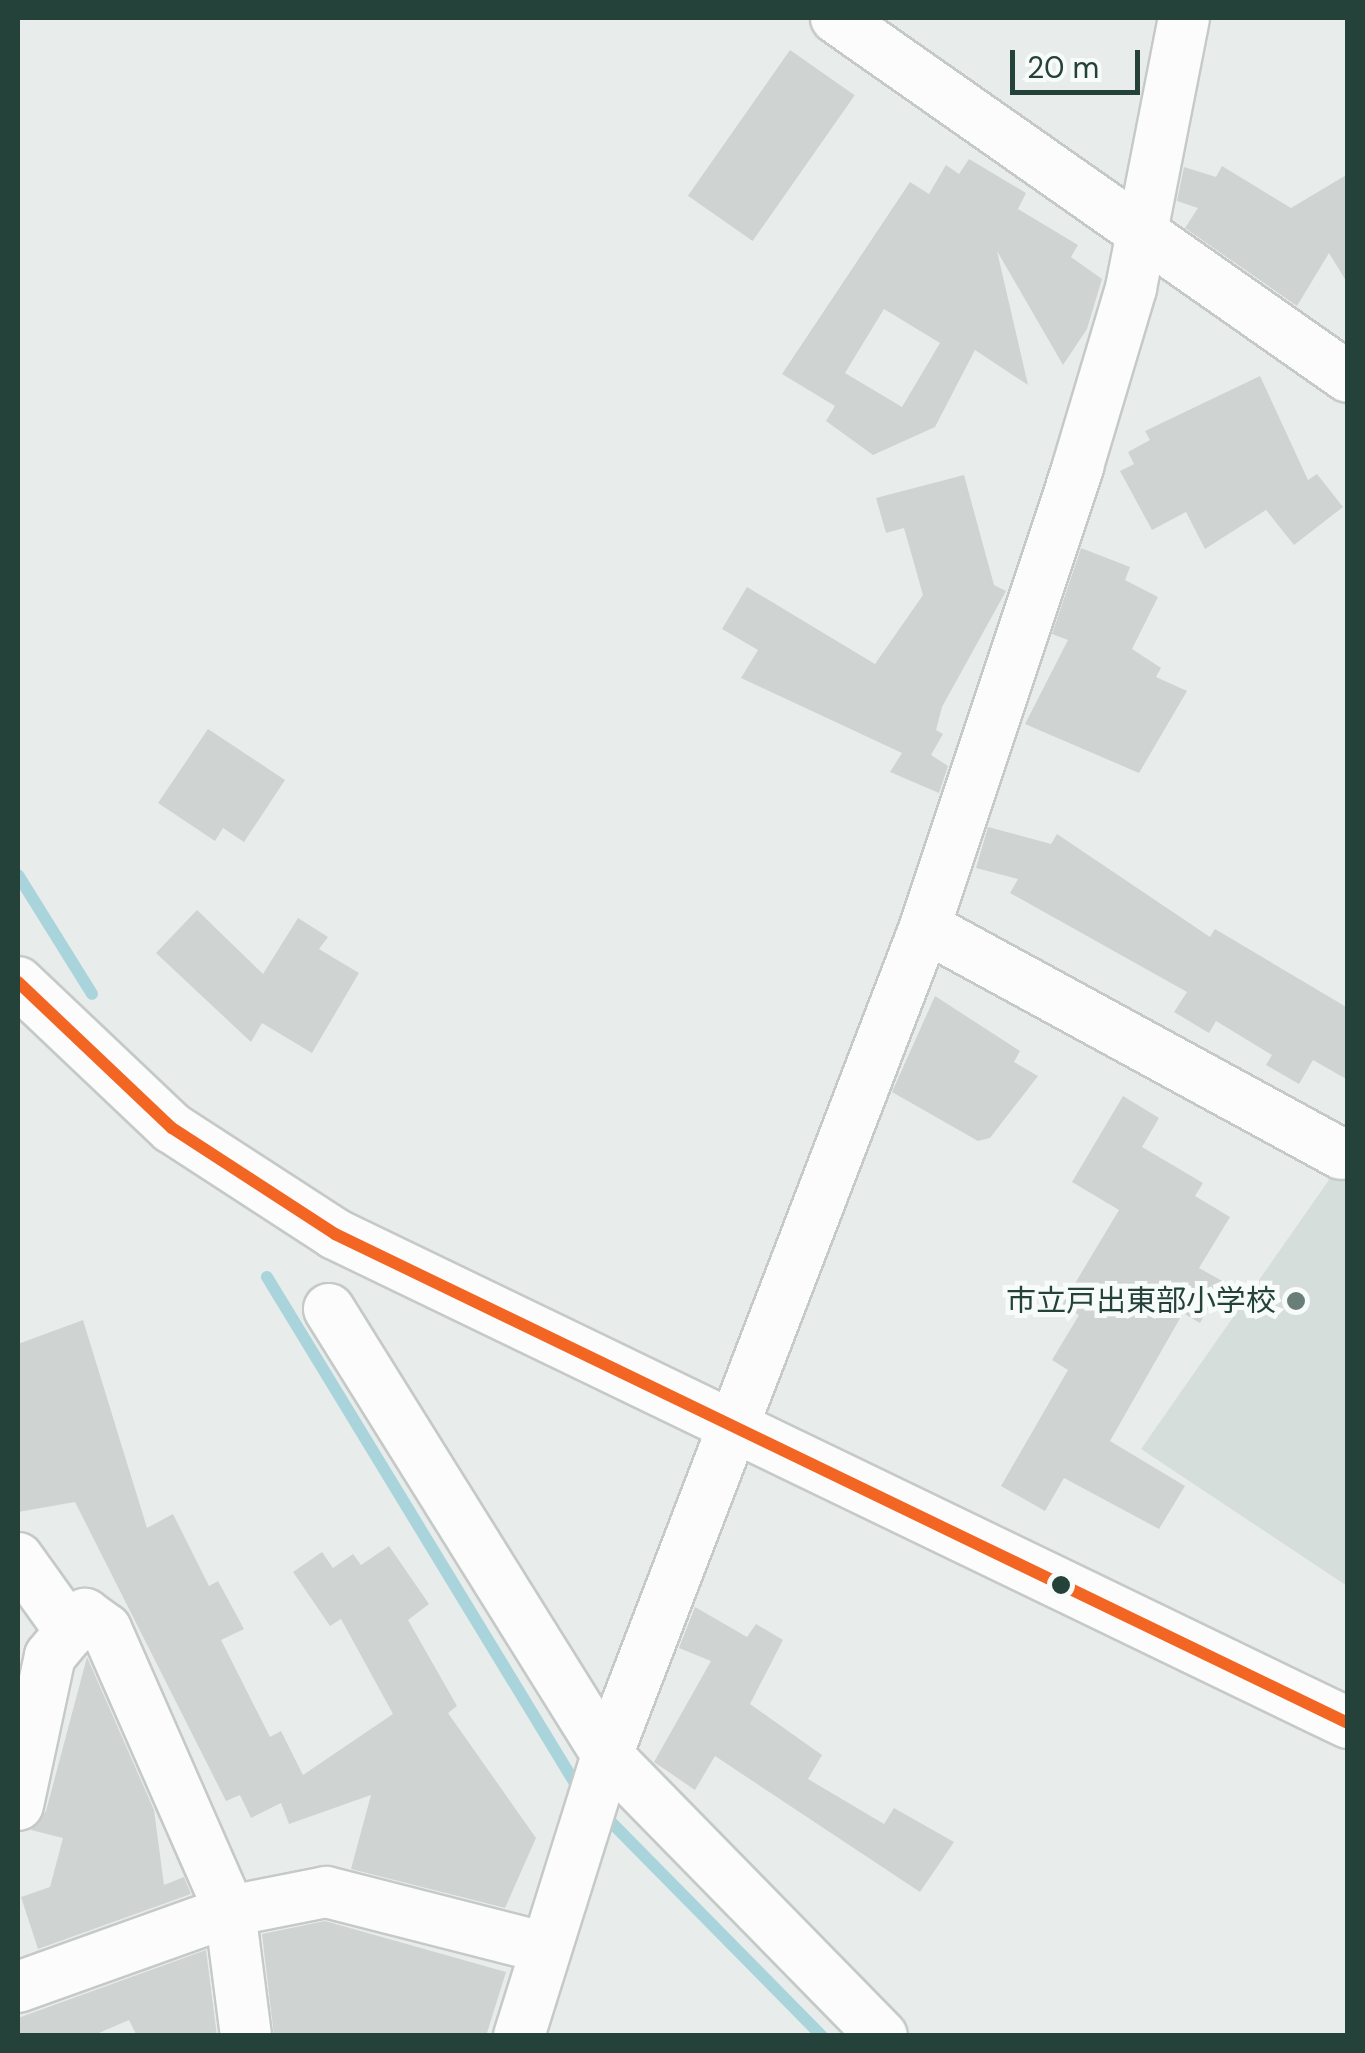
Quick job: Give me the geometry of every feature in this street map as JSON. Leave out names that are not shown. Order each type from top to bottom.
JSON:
[{"type":"street","points":[[836,18],[1348,377]]},
{"type":"street","points":[[520,2036],[541,1947],[597,1788],[925,927],[1078,466],[1142,234],[1184,18]]},
{"type":"street","points":[[925,927],[1341,1154]]},
{"type":"street","points":[[18,982],[172,1128],[335,1234],[734,1434],[1348,1722]]},
{"type":"street","points":[[329,1309],[597,1788],[882,2036]]},
{"type":"street","points":[[18,1558],[71,1632]]},
{"type":"street","points":[[18,1805],[50,1656],[85,1614],[106,1629],[230,1911],[246,2036]]},
{"type":"street","points":[[18,1987],[230,1911],[350,1892],[541,1947]]},
{"type":"shaded area","name":"市立戸出東部小学校","points":[[1347,1154],[1347,1586],[1141,1449]]},
{"type":"building","points":[[790,50],[855,95],[753,241],[688,196]]},
{"type":"building","points":[[969,159],[1026,193],[1018,209],[1078,245],[1071,257],[1102,279],[1087,329],[1063,365],[997,251],[1028,385],[975,350],[935,427],[873,455],[826,421],[835,406],[782,374],[910,182],[929,194],[946,165],[959,174]],"holes":[[[884,309],[940,343],[902,407],[845,373]]]},
{"type":"building","points":[[1222,166],[1291,208],[1348,174],[1348,284],[1329,253],[1297,306],[1185,228],[1198,208],[1177,201],[1184,167],[1216,177]]},
{"type":"building","points":[[1260,376],[1308,480],[1317,474],[1343,507],[1294,545],[1266,510],[1205,549],[1186,512],[1152,530],[1120,471],[1134,464],[1128,452],[1150,440],[1145,431]]},
{"type":"building","points":[[964,475],[994,585],[1006,591],[942,707],[936,730],[943,734],[931,755],[948,766],[939,793],[890,772],[902,753],[741,678],[758,650],[722,629],[747,587],[875,664],[923,595],[904,528],[886,533],[876,498]]},
{"type":"building","points":[[1081,548],[1130,567],[1125,580],[1158,597],[1132,649],[1161,668],[1156,677],[1187,691],[1139,773],[1025,724],[1068,640],[1052,634]]},
{"type":"building","points":[[208,729],[285,780],[244,842],[223,828],[215,841],[158,803]]},
{"type":"building","points":[[988,827],[1051,844],[1057,834],[1210,937],[1215,929],[1348,1008],[1348,1080],[1313,1060],[1299,1084],[1266,1065],[1272,1055],[1216,1021],[1209,1033],[1174,1012],[1187,992],[1010,893],[1018,879],[976,868]]},
{"type":"building","points":[[197,910],[263,974],[298,918],[328,937],[319,949],[359,973],[312,1053],[262,1023],[251,1042],[156,953]]},
{"type":"building","points":[[935,996],[1020,1051],[1014,1062],[1038,1076],[990,1138],[978,1141],[892,1092]]},
{"type":"building","points":[[1123,1096],[1159,1118],[1142,1147],[1203,1183],[1195,1196],[1230,1217],[1199,1268],[1224,1282],[1200,1323],[1183,1313],[1110,1441],[1185,1486],[1159,1529],[1064,1478],[1045,1511],[1001,1486],[1068,1370],[1052,1360],[1079,1315],[1062,1305],[1119,1210],[1072,1182]]},
{"type":"building","points":[[83,1320],[147,1528],[173,1514],[209,1586],[218,1581],[244,1629],[221,1640],[270,1737],[281,1731],[303,1775],[393,1714],[341,1619],[330,1626],[293,1572],[322,1552],[333,1568],[353,1554],[361,1565],[389,1546],[429,1604],[408,1620],[457,1706],[448,1713],[536,1838],[505,1908],[351,1869],[371,1795],[289,1824],[281,1803],[251,1818],[240,1795],[226,1801],[75,1502],[18,1512],[18,1344]]},
{"type":"building","points":[[695,1607],[747,1637],[756,1624],[783,1640],[750,1704],[822,1755],[808,1779],[884,1824],[894,1808],[954,1842],[920,1892],[715,1756],[695,1790],[654,1762],[711,1661],[679,1648]]},
{"type":"building","points":[[87,1657],[154,1810],[164,1885],[184,1877],[191,1894],[38,1949],[21,1897],[50,1887],[63,1838],[31,1830],[46,1811]]},
{"type":"building","points":[[325,1921],[506,1972],[486,2036],[274,2036],[262,1934]]},
{"type":"building","points":[[206,1950],[217,2036],[137,2036],[129,2020],[92,2036],[18,2036],[18,2018]]},
{"type":"waterway","points":[[18,875],[92,994]]},
{"type":"waterway","points":[[267,1277],[581,1793]]},
{"type":"waterway","points":[[602,1813],[822,2036]]},
{"type":"transit line","points":[[18,982],[172,1128],[335,1234],[1348,1723]]},
{"type":"place","name":"市立戸出東部小学校","points":[[1296,1301]]}]
